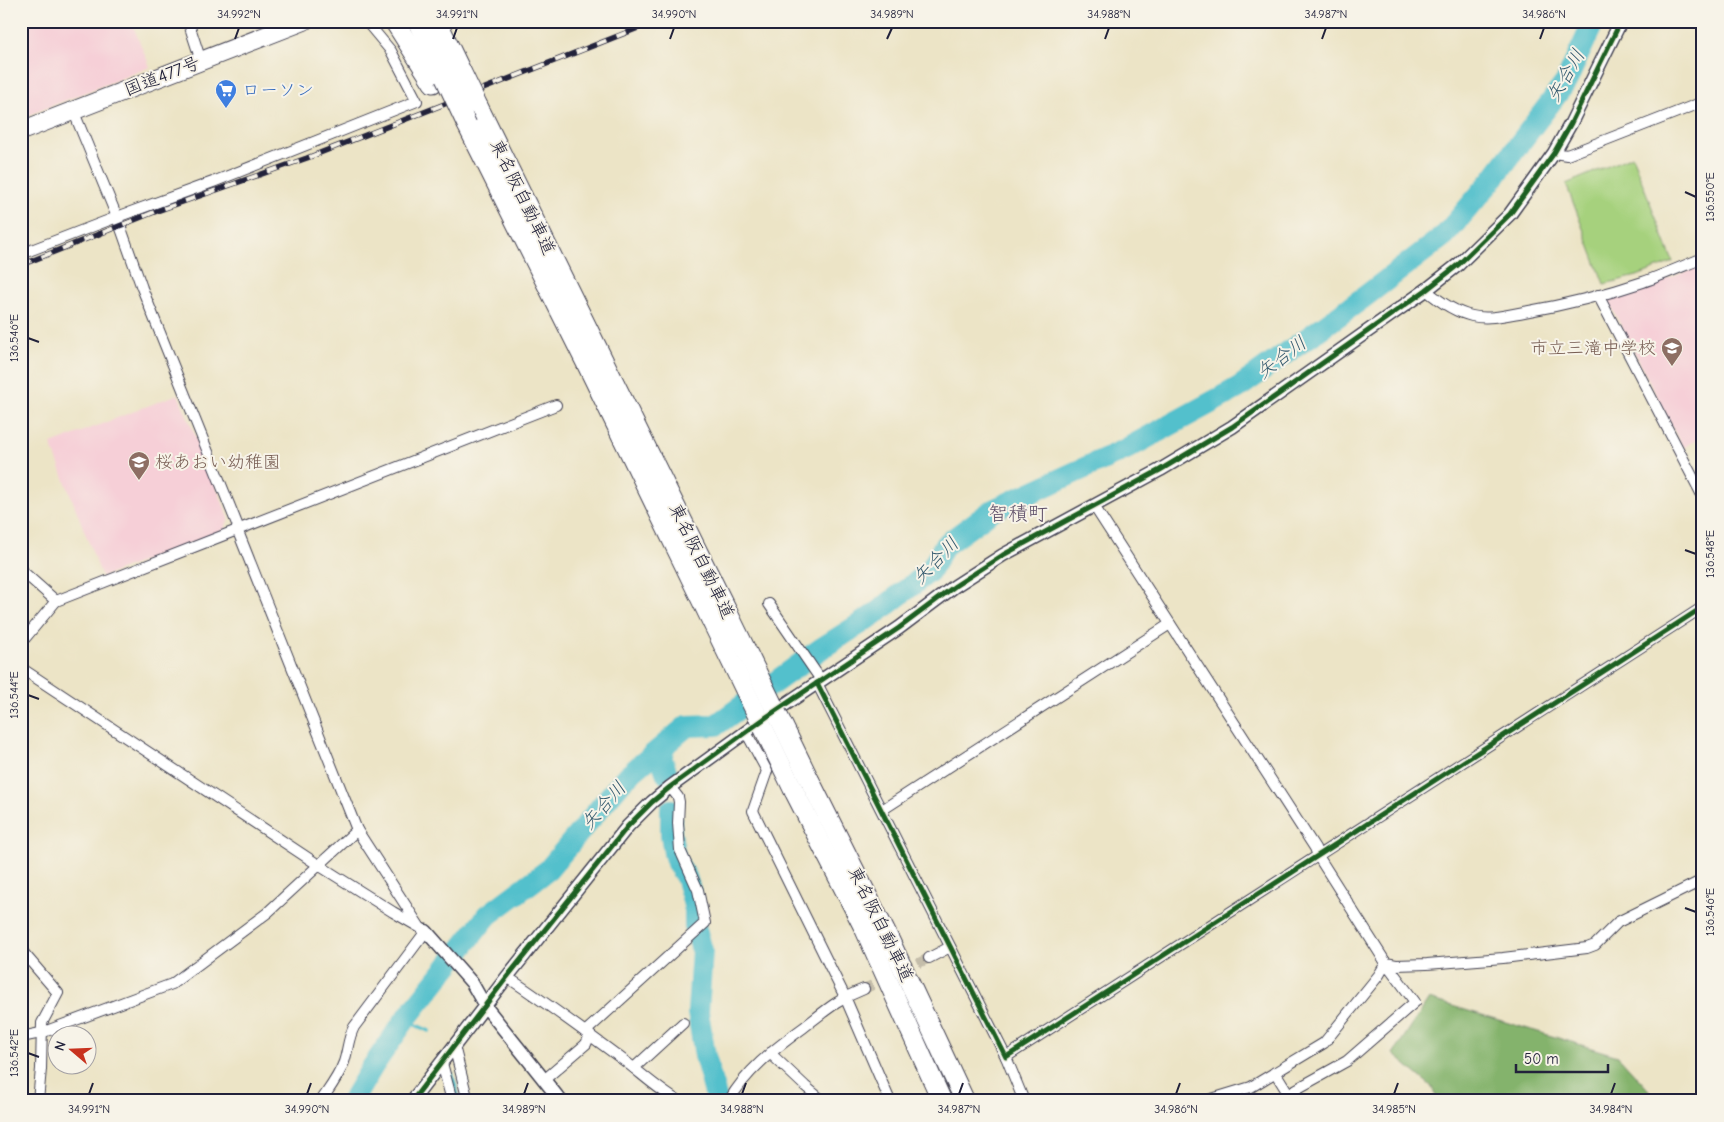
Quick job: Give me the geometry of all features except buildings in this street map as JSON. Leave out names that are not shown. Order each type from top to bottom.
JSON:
[{"type":"highway","name":"国道477号","points":[[21,131],[304,21]]},
{"type":"highway","points":[[394,21],[447,77]]},
{"type":"highway","name":"東名阪自動車道","points":[[417,21],[447,77],[478,106],[719,617],[802,786],[942,1101]]},
{"type":"highway","name":"東名阪自動車道","points":[[437,21],[447,77],[463,126],[719,617]]},
{"type":"highway","points":[[443,21],[447,77]]},
{"type":"highway","name":"東名阪自動車道","points":[[802,786],[890,940],[965,1101]]},
{"type":"street","points":[[188,21],[201,61]]},
{"type":"street","points":[[21,254],[117,216],[213,182],[417,101],[391,51],[366,21]]},
{"type":"street","points":[[412,1101],[628,826],[670,787],[819,678],[899,628],[954,586],[1003,555],[1094,506],[1232,427],[1426,290],[1459,264],[1510,214],[1554,154],[1571,124],[1621,21]]},
{"type":"street","points":[[1554,154],[1567,154],[1703,102]]},
{"type":"street","points":[[73,110],[117,216],[142,288],[357,830],[423,929],[472,983],[485,1006],[561,1101]]},
{"type":"street","points":[[1426,290],[1439,301],[1471,316],[1491,317],[1539,309],[1598,295],[1643,282],[1703,258]]},
{"type":"street","points":[[1598,295],[1703,497]]},
{"type":"street","points":[[21,643],[56,601],[556,405]]},
{"type":"street","points":[[1094,506],[1315,848],[1318,856],[1386,963],[1415,1002],[1347,1061],[1275,1101]]},
{"type":"street","points":[[21,570],[56,601]]},
{"type":"street","points":[[769,604],[819,678],[882,810],[1006,1057],[1024,1101]]},
{"type":"street","points":[[1006,1057],[1703,607]]},
{"type":"street","points":[[882,810],[1170,624]]},
{"type":"street","points":[[21,668],[320,866],[392,912],[423,929]]},
{"type":"street","points":[[746,732],[767,771],[753,810],[845,997],[890,1101]]},
{"type":"street","points":[[544,1080],[586,1044],[588,1034],[706,923],[698,890],[684,862],[679,845],[678,797],[670,787]]},
{"type":"street","points":[[21,1037],[41,1033],[172,984],[267,913],[357,830]]},
{"type":"street","points":[[1386,963],[1396,965],[1437,963],[1503,958],[1587,948],[1595,945],[1618,922],[1703,880]]},
{"type":"street","points":[[321,1101],[340,1070],[354,1027],[423,929]]},
{"type":"street","points":[[928,958],[950,947]]},
{"type":"street","points":[[21,950],[58,993],[42,1023],[38,1101]]},
{"type":"street","points":[[1205,1101],[1245,1089],[1324,1043],[1379,975],[1386,963]]},
{"type":"street","points":[[507,978],[547,1003],[658,1088],[678,1101]]},
{"type":"street","points":[[729,1101],[744,1079],[760,1061],[845,997],[864,989]]},
{"type":"street","points":[[634,1068],[683,1023]]},
{"type":"street","points":[[454,1046],[468,1101]]},
{"type":"street","points":[[770,1053],[823,1101]]},
{"type":"street","points":[[442,1063],[452,1101]]},
{"type":"street","points":[[1275,1072],[1288,1093]]},
{"type":"shaded area","points":[[21,21],[131,21],[150,67],[21,118]]},
{"type":"shaded area","name":"市立三滝中学校","points":[[1703,265],[1703,436],[1683,448],[1607,298],[1644,288]]},
{"type":"shaded area","name":"桜あおい幼稚園","points":[[178,394],[229,518],[224,530],[102,577],[51,444]]},
{"type":"green space","points":[[1632,156],[1673,262],[1637,276],[1604,284],[1566,184]]},
{"type":"green space","points":[[1429,999],[1618,1056],[1656,1098],[1662,1101],[1439,1101],[1431,1086],[1393,1054]]},
{"type":"waterway","name":"矢合川","points":[[352,1101],[373,1066],[405,1020],[488,915],[548,870],[624,779],[687,726],[716,725],[822,648],[874,615],[930,571],[945,545],[993,510],[1126,449],[1238,388],[1363,298],[1445,235],[1492,180],[1566,82],[1594,21]]},
{"type":"waterway","points":[[665,745],[661,757],[667,774]]},
{"type":"waterway","points":[[671,810],[671,834],[674,853],[677,863],[686,877],[692,897],[695,910],[695,926],[702,950],[698,1012],[705,1056],[717,1101]]},
{"type":"waterway","points":[[405,1020],[429,1031]]},
{"type":"waterway","points":[[452,1074],[459,1101]]},
{"type":"tunnel","points":[[864,989],[929,958]]},
{"type":"railway","points":[[21,265],[157,211],[307,158],[656,21]]},
{"type":"cycle path","points":[[412,1101],[507,977],[628,826],[670,787],[768,716],[899,628],[955,586],[1003,555],[1160,470],[1232,427],[1426,290],[1459,264],[1510,214],[1554,153],[1571,123],[1621,21]]},
{"type":"cycle path","points":[[817,683],[1006,1057],[1703,607]]},
{"type":"place","name":"ローソン","points":[[226,109]]},
{"type":"place","name":"市立三滝中学校","points":[[1672,367]]},
{"type":"place","name":"桜あおい幼稚園","points":[[139,481]]},
{"type":"district","name":"智積町","points":[[1018,513]]}]
